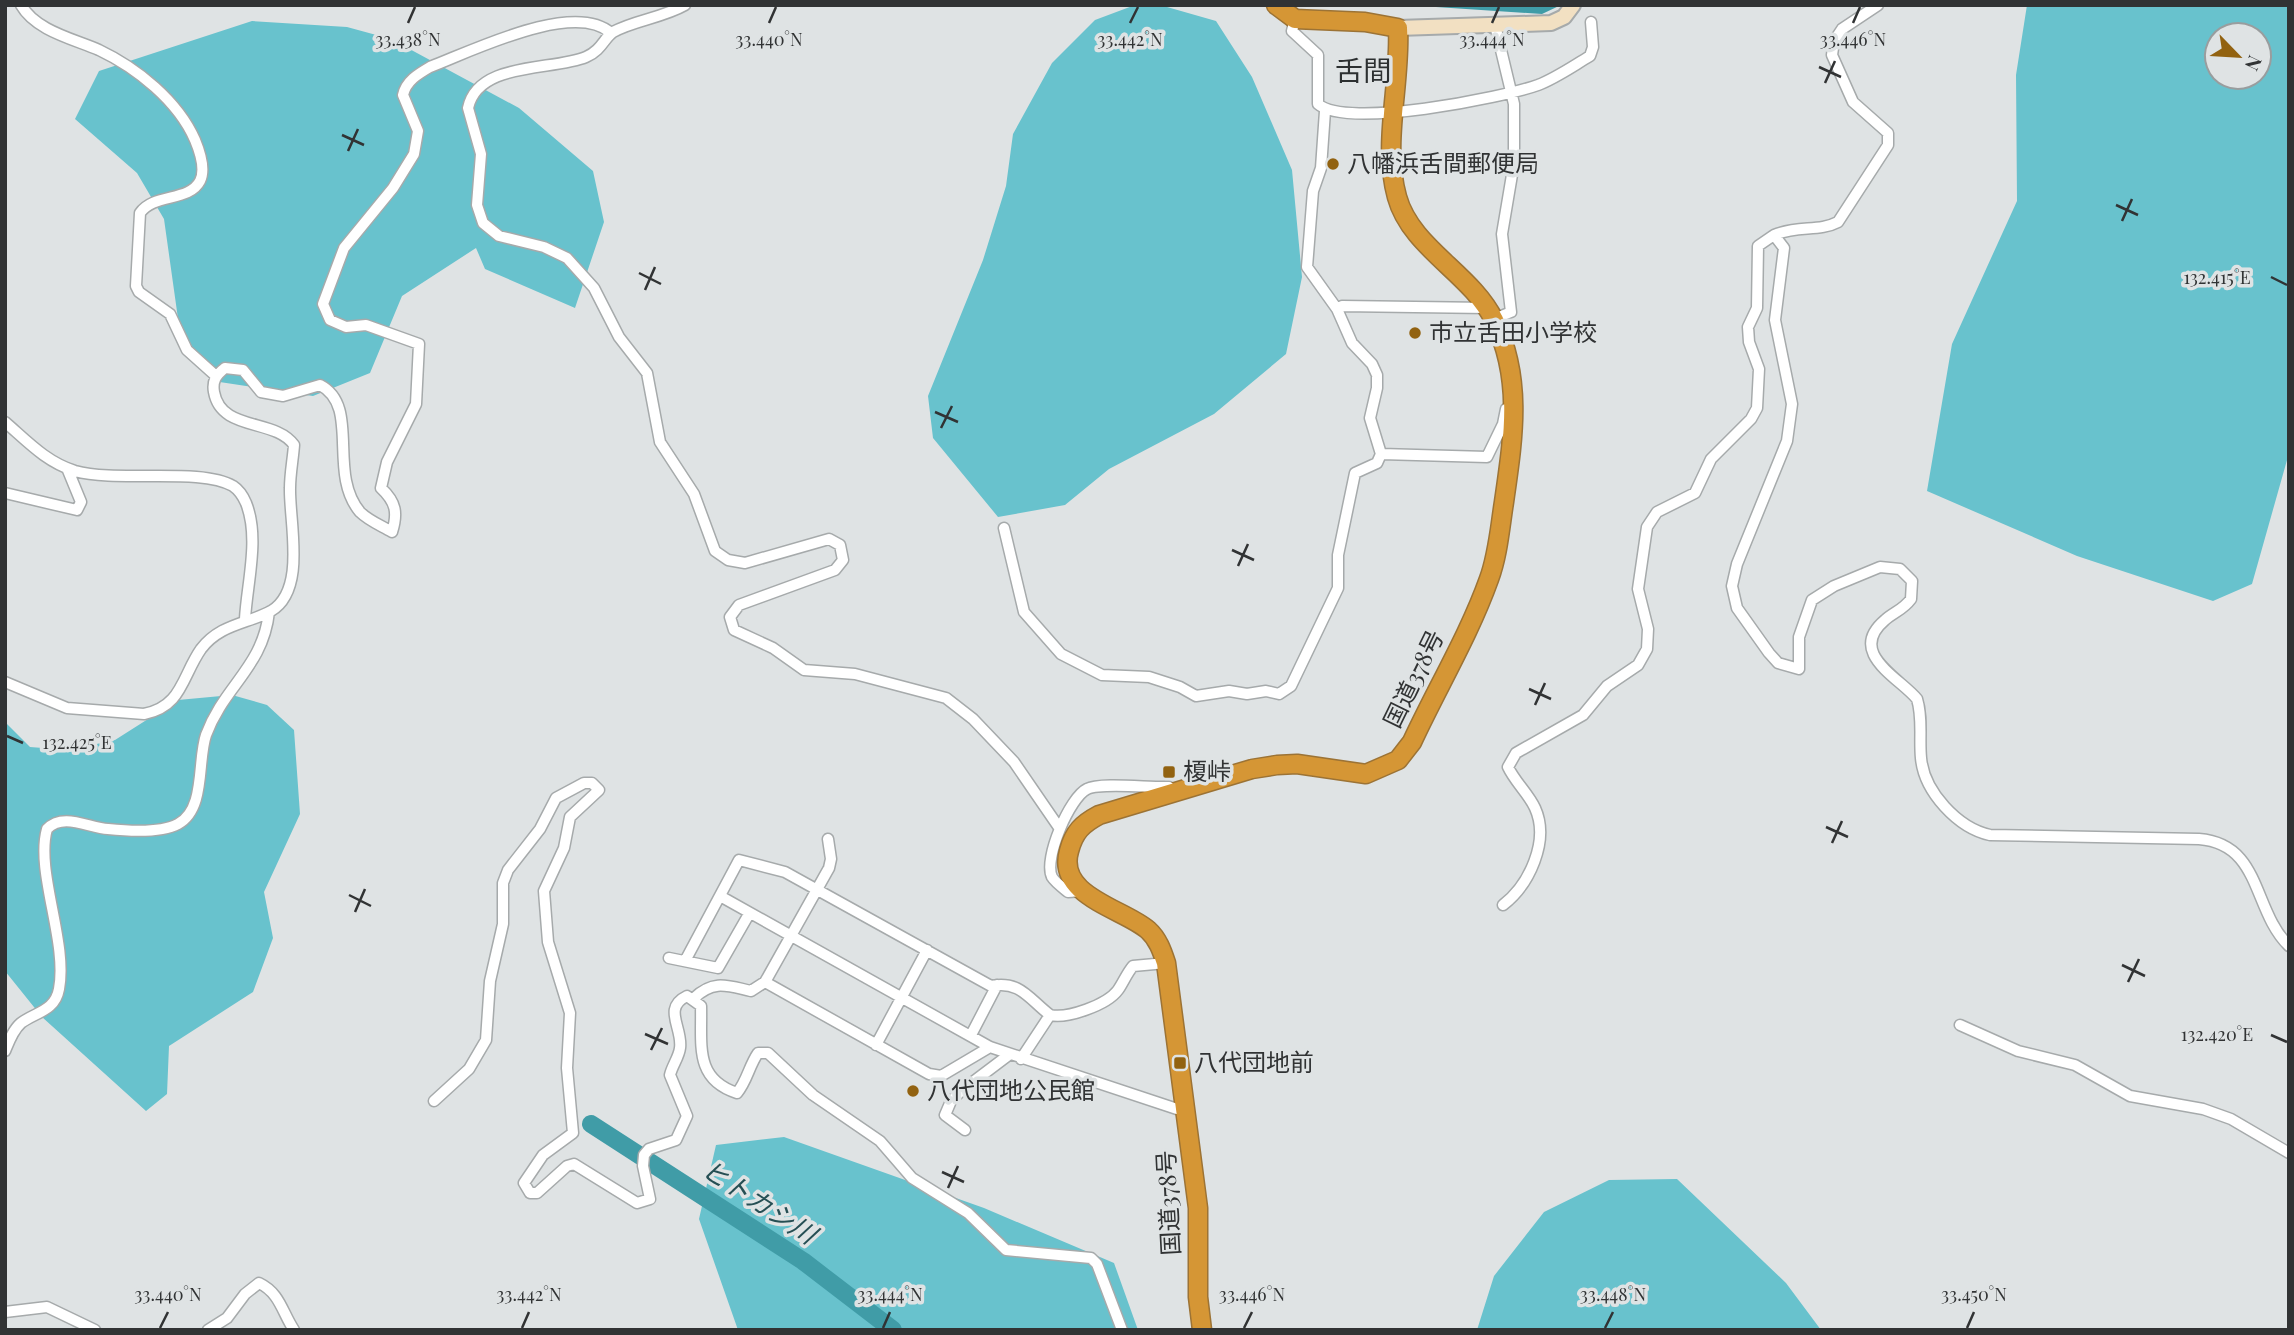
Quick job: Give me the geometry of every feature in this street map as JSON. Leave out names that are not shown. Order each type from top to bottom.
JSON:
[{"type":"highway","points":[[1276,5],[1295,19],[1398,28]]},
{"type":"highway","name":"国道378号","points":[[1202,1330],[1198,1297],[1198,1208],[1166,963],[1161,947],[1150,932],[1084,891],[1071,877],[1067,858],[1073,835],[1084,823],[1099,815],[1252,769],[1297,764],[1366,774],[1383,769],[1398,760],[1412,742],[1490,578],[1513,441],[1516,413],[1512,377],[1505,344],[1491,314],[1404,216],[1394,177],[1393,114],[1398,28]]},
{"type":"main road","points":[[1398,28],[1551,23],[1564,17],[1573,5]]},
{"type":"street","points":[[22,5],[46,27],[122,63],[157,91],[189,127],[202,163],[202,177],[198,185],[188,192],[154,201],[141,213],[136,286],[139,292],[170,314],[187,350],[216,376]]},
{"type":"street","points":[[685,5],[611,33],[603,47],[585,57],[513,71],[475,92],[468,108],[481,154],[477,205],[483,223],[499,236],[544,247],[567,258],[594,288],[620,337],[647,373],[660,442],[694,494],[710,541],[720,556],[745,564],[829,539],[840,545],[843,560],[835,570],[739,605],[730,617],[734,630],[773,648],[804,670],[855,674],[946,698],[972,719],[1014,762],[1060,828]]},
{"type":"street","points":[[1503,905],[1516,895],[1528,877],[1538,851],[1540,828],[1535,809],[1508,767],[1511,760],[1529,745],[1583,715],[1607,686],[1638,665],[1647,649],[1648,629],[1638,589],[1647,527],[1657,512],[1695,493],[1711,459],[1751,419],[1757,408],[1759,369],[1749,342],[1748,327],[1758,308],[1758,246],[1791,228],[1828,227],[1838,222],[1888,145],[1888,133],[1853,102],[1832,55],[1834,41],[1842,29],[1878,5]]},
{"type":"street","points":[[1295,19],[1292,31],[1318,55],[1318,104],[1325,111],[1393,114],[1512,92],[1550,80],[1590,57],[1593,47],[1591,22]]},
{"type":"street","points":[[5,682],[67,708],[144,714],[155,712],[166,707],[182,689],[207,643],[245,619],[269,612],[284,598],[292,573],[294,544],[290,487],[294,445],[288,436],[230,416],[219,408],[213,386],[216,376],[228,367],[243,370],[261,392],[282,396],[320,385],[327,389],[338,402],[341,412],[342,466],[350,497],[366,518],[392,532],[397,516],[391,498],[381,488],[387,463],[416,404],[419,344],[366,325],[346,327],[330,320],[323,304],[344,248],[393,188],[414,153],[418,131],[403,95],[404,90],[415,76],[430,67],[560,21],[595,23],[611,33]]},
{"type":"street","points":[[1337,309],[1342,306],[1491,314],[1511,312],[1502,234],[1514,163],[1512,92],[1495,25]]},
{"type":"street","points":[[1004,528],[1024,612],[1061,654],[1102,675],[1149,677],[1180,687],[1196,696],[1229,691],[1247,694],[1266,691],[1279,694],[1291,686],[1338,587],[1338,555],[1355,473],[1377,463],[1381,454],[1370,418],[1377,375],[1342,326],[1337,309],[1307,267],[1313,191],[1321,169],[1325,111]]},
{"type":"street","points":[[1774,235],[1784,248],[1775,320],[1792,417],[1787,441],[1733,579],[1737,608],[1748,626],[1778,663],[1799,670],[1799,637],[1812,600],[1827,589],[1880,568],[1891,567],[1907,573],[1913,589],[1911,599],[1876,630],[1872,649],[1886,673],[1917,699],[1925,775],[1943,804],[1962,824],[1990,835],[2199,839],[2224,844],[2245,865],[2278,934],[2289,946]]},
{"type":"street","points":[[1381,454],[1487,457],[1503,424],[1505,384],[1512,377]]},
{"type":"street","points":[[5,422],[44,456],[66,468],[115,476],[210,479],[236,487],[246,502],[251,526],[245,619]]},
{"type":"street","points":[[5,493],[67,510],[77,510],[81,502],[66,468]]},
{"type":"street","points":[[5,1051],[16,1029],[53,1005],[59,990],[55,918],[44,846],[47,830],[60,822],[76,822],[105,829],[170,828],[188,816],[195,801],[201,753],[207,734],[230,691],[260,653],[269,612]]},
{"type":"street","points":[[434,1101],[469,1069],[486,1040],[491,981],[503,924],[503,883],[508,870],[540,829],[551,804],[565,791],[584,783],[592,783],[599,790],[570,817],[564,848],[547,879],[544,905],[548,942],[570,1013],[568,1098],[574,1126],[571,1138],[542,1155],[529,1172],[524,1183],[530,1193],[537,1193],[567,1166],[574,1164],[637,1203],[650,1199],[643,1155],[649,1149],[676,1140],[687,1116],[670,1075],[680,1047],[675,1008],[679,1000],[687,996],[694,998],[701,1006],[704,1063],[709,1078],[721,1088],[737,1093],[745,1084],[751,1063],[758,1054],[768,1053],[813,1095],[880,1141],[912,1178],[968,1213],[1006,1250],[1091,1258],[1097,1264],[1122,1330]]},
{"type":"street","points":[[1084,891],[1068,892],[1052,876],[1050,864],[1060,828],[1074,801],[1087,789],[1169,787],[1174,793]]},
{"type":"street","points":[[694,998],[729,983],[751,991],[765,982],[831,859],[828,839]]},
{"type":"street","points":[[685,961],[739,860],[786,872],[991,986],[1016,986],[1050,1015],[1060,1017],[1078,1013],[1104,1000],[1117,992],[1133,966],[1166,963]]},
{"type":"street","points":[[720,897],[990,1047],[1177,1109],[1186,1109]]},
{"type":"street","points":[[669,958],[718,968],[750,914]]},
{"type":"street","points":[[876,1045],[928,950]]},
{"type":"street","points":[[765,982],[929,1073],[941,1076],[990,1047]]},
{"type":"street","points":[[971,1035],[997,985]]},
{"type":"street","points":[[1021,1059],[1050,1015]]},
{"type":"street","points":[[1960,1025],[2018,1051],[2075,1065],[2130,1096],[2203,1109],[2231,1119],[2256,1131],[2289,1153]]},
{"type":"street","points":[[965,1130],[945,1115],[951,1101],[1010,1054]]},
{"type":"street","points":[[208,1330],[227,1318],[245,1294],[259,1283],[270,1288],[281,1302],[294,1330]]},
{"type":"street","points":[[5,1312],[47,1307],[95,1330]]},
{"type":"shaded area","points":[[1135,5],[1160,5],[1216,21],[1252,77],[1292,170],[1302,277],[1286,354],[1214,414],[1109,469],[1065,505],[998,517],[933,438],[928,396],[983,260],[1006,186],[1013,134],[1052,63],[1095,20]]},
{"type":"shaded area","points":[[1406,5],[1561,5],[1542,14]]},
{"type":"shaded area","points":[[2027,5],[2289,5],[2289,453],[2252,584],[2213,601],[2077,556],[1927,491],[1952,344],[2017,201],[2016,75]]},
{"type":"shaded area","points":[[252,21],[347,27],[391,39],[519,108],[593,171],[604,222],[575,308],[485,269],[476,248],[402,296],[370,373],[313,396],[213,381],[182,347],[164,219],[137,173],[75,119],[99,71]]},
{"type":"shaded area","points":[[232,695],[267,705],[294,730],[300,814],[264,892],[273,938],[253,992],[169,1046],[167,1094],[146,1111],[42,1017],[5,971],[5,722],[30,747],[69,750],[115,740],[178,700]]},
{"type":"shaded area","points":[[784,1137],[984,1208],[1114,1263],[1138,1330],[738,1330],[699,1219],[716,1145]]},
{"type":"shaded area","points":[[1677,1179],[1786,1283],[1821,1330],[1477,1330],[1494,1276],[1544,1212],[1609,1180]]},
{"type":"waterway","name":"ヒトカシ川","points":[[591,1124],[803,1261],[893,1330]]},
{"type":"place","name":"八幡浜舌間郵便局","points":[[1333,164]]},
{"type":"place","name":"市立舌田小学校","points":[[1415,333]]},
{"type":"place","name":"榎峠","points":[[1169,772]]},
{"type":"place","name":"八代団地前","points":[[1180,1063]]},
{"type":"place","name":"八代団地公民館","points":[[913,1091]]},
{"type":"district","name":"舌間","points":[[1363,71]]}]
